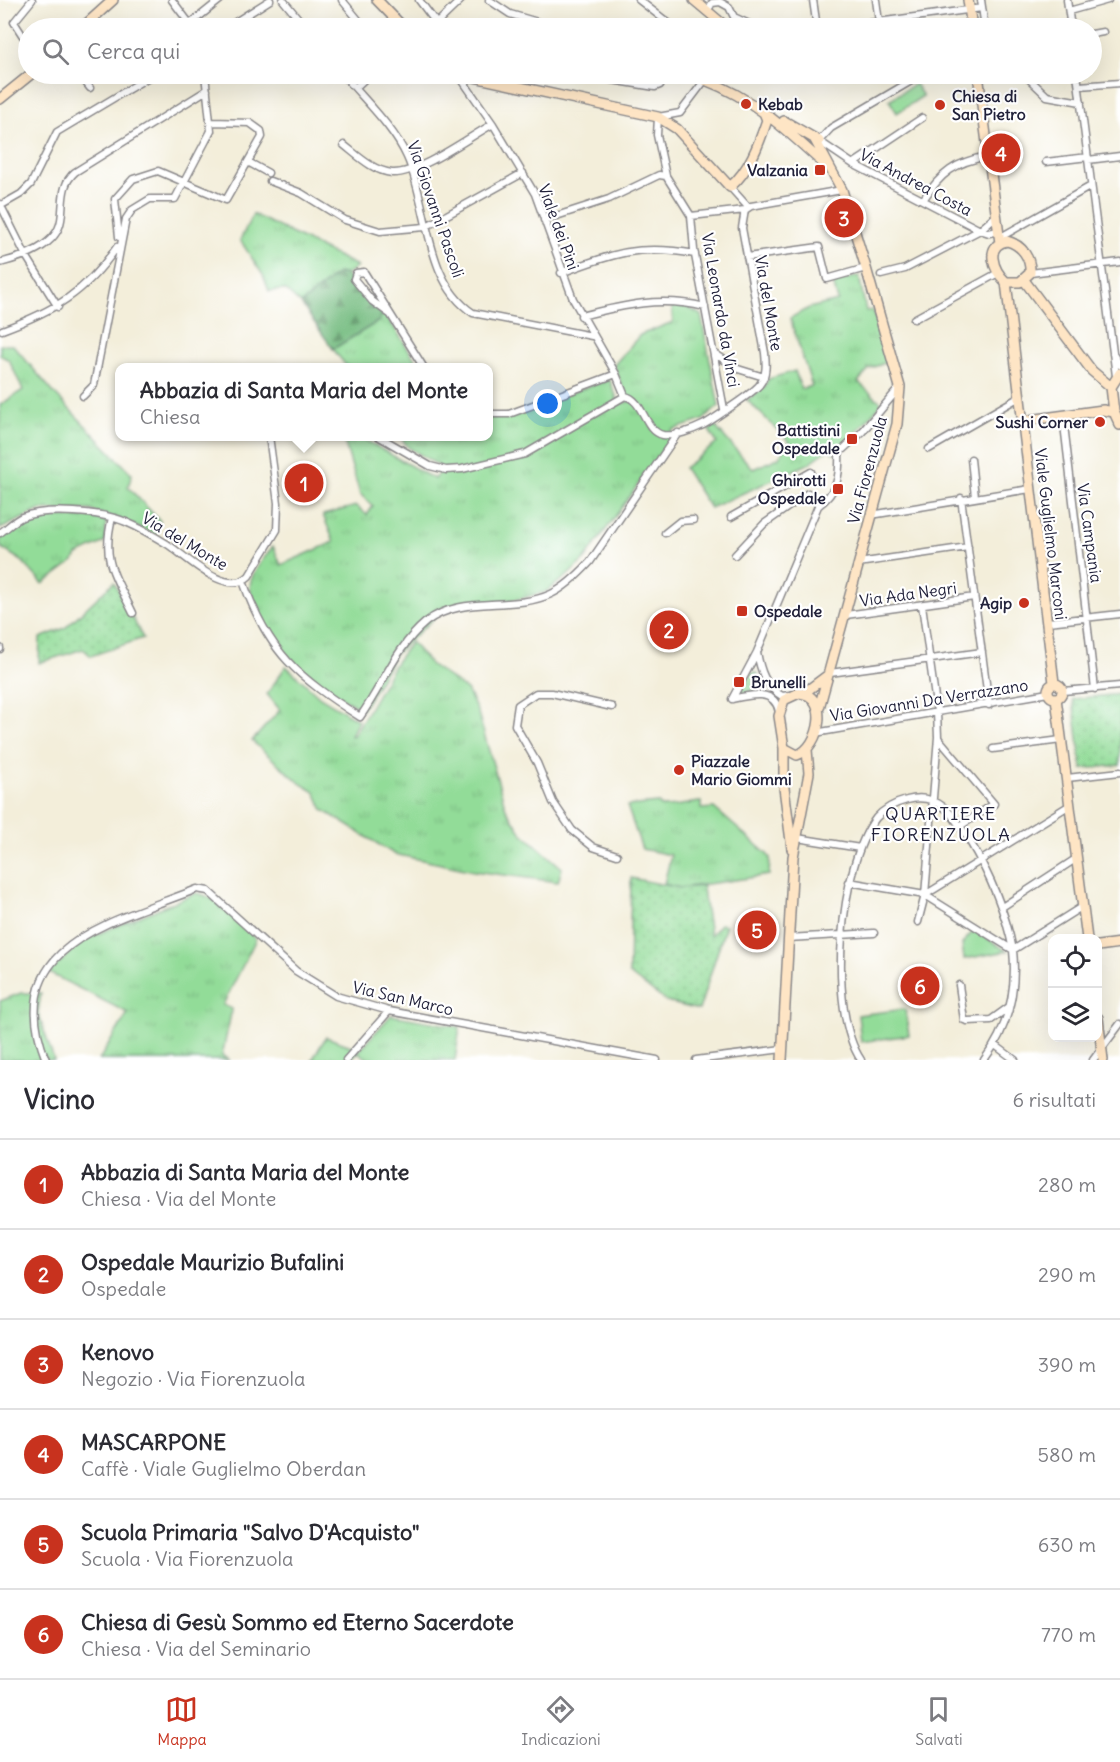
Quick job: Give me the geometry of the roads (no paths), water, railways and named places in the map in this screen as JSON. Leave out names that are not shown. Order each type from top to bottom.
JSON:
[{"type":"street","points":[[18,28],[14,22],[32,0]]},
{"type":"street","points":[[93,18],[113,0]]},
{"type":"street","points":[[172,0],[185,18]]},
{"type":"street","points":[[200,18],[220,0]]},
{"type":"street","points":[[242,18],[270,0]]},
{"type":"street","points":[[283,0],[298,18]]},
{"type":"street","points":[[342,0],[357,18]]},
{"type":"street","points":[[377,0],[394,18]]},
{"type":"street","points":[[419,0],[432,18]]},
{"type":"street","points":[[445,18],[461,0]]},
{"type":"street","points":[[489,0],[510,14],[524,18]]},
{"type":"street","points":[[639,0],[662,18]]},
{"type":"street","points":[[694,0],[708,10],[714,18]]},
{"type":"street","points":[[813,0],[816,18]]},
{"type":"street","points":[[876,0],[878,18]]},
{"type":"street","points":[[968,0],[971,18]]},
{"type":"street","points":[[981,0],[984,18]]},
{"type":"street","points":[[1067,0],[1070,18]]},
{"type":"street","points":[[1069,11],[1108,0]]},
{"type":"street","points":[[708,10],[712,3],[720,1],[729,7],[734,17]]},
{"type":"street","points":[[912,18],[982,8]]},
{"type":"street","points":[[1120,83],[1079,86],[1113,354],[1118,375],[1111,387],[1114,412],[1120,427]]},
{"type":"street","points":[[0,99],[19,84]]},
{"type":"street","points":[[87,84],[90,88]]},
{"type":"street","points":[[58,307],[25,254],[0,205],[21,194],[31,184],[57,132],[138,84]]},
{"type":"street","points":[[83,396],[94,385],[119,244],[126,219],[132,210],[153,198],[175,199],[185,184],[207,142],[212,122],[206,84]]},
{"type":"street","name":"Via Giovanni Pascoli","points":[[352,84],[398,139],[412,170],[425,227],[446,285],[467,309],[473,313],[592,336]]},
{"type":"street","points":[[355,88],[359,84]]},
{"type":"street","name":"Viale dei Pini","points":[[466,84],[535,194],[561,273],[581,316],[616,374],[625,396]]},
{"type":"street","points":[[505,84],[658,117],[677,129],[746,208]]},
{"type":"street","points":[[637,84],[655,87],[661,84]]},
{"type":"street","points":[[677,129],[675,123],[680,113],[701,84]]},
{"type":"street","points":[[719,84],[817,143]]},
{"type":"street","points":[[806,148],[817,143],[831,128],[906,84]]},
{"type":"street","points":[[979,84],[999,237],[992,257],[998,273],[1006,282],[1015,284],[1027,276],[1120,262]]},
{"type":"street","points":[[1034,84],[1047,96],[1081,102]]},
{"type":"street","points":[[0,263],[25,254],[50,241],[57,233],[61,220],[63,191],[71,176],[207,90]]},
{"type":"street","points":[[730,187],[748,166],[767,120],[763,110]]},
{"type":"street","name":"Via Fiorenzuola","points":[[763,110],[833,173]]},
{"type":"street","points":[[658,117],[680,113]]},
{"type":"street","points":[[658,117],[657,135],[666,176],[691,216],[842,190]]},
{"type":"street","points":[[853,164],[922,118]]},
{"type":"street","points":[[2,330],[58,307],[83,287],[119,244],[115,199],[124,186],[134,178],[152,171],[165,174],[226,200],[262,137],[261,131],[250,123],[212,122]]},
{"type":"street","points":[[344,145],[368,165],[392,173],[412,170],[493,124]]},
{"type":"street","points":[[763,130],[780,124]]},
{"type":"street","name":"Via Andrea Costa","points":[[817,143],[980,230],[999,237]]},
{"type":"street","name":"Via Fiorenzuola","points":[[817,143],[842,190],[900,387],[897,424],[819,708]]},
{"type":"street","points":[[923,200],[938,177],[968,160],[988,156]]},
{"type":"street","points":[[1046,162],[1120,156]]},
{"type":"street","points":[[248,162],[268,173]]},
{"type":"street","points":[[989,167],[1004,165]]},
{"type":"street","points":[[270,182],[302,193],[345,220],[380,231],[425,227],[523,173]]},
{"type":"street","points":[[543,220],[609,199],[659,175],[666,176]]},
{"type":"street","points":[[999,237],[1091,186]]},
{"type":"street","name":"Via del Monte","points":[[678,434],[704,424],[756,389],[764,377],[765,352],[742,228],[746,208]]},
{"type":"street","name":"Via Leonardo da Vinci","points":[[691,216],[695,254],[724,409]]},
{"type":"street","name":"Via Andrea Costa","points":[[980,230],[996,216]]},
{"type":"street","points":[[881,275],[906,269],[980,230]]},
{"type":"street","points":[[999,237],[1020,248],[1029,261],[1027,276],[1092,371],[1111,387]]},
{"type":"street","points":[[747,257],[819,247],[827,279],[866,268]]},
{"type":"street","points":[[561,273],[623,252],[645,248],[695,254]]},
{"type":"street","points":[[390,314],[361,290],[354,279],[356,273],[364,272],[421,363]]},
{"type":"street","points":[[914,319],[998,273]]},
{"type":"street","name":"Viale Guglielmo Marconi","points":[[1006,282],[1018,398],[1054,683],[1061,686],[1055,694]]},
{"type":"street","points":[[581,316],[660,300],[686,302],[705,307]]},
{"type":"street","points":[[714,353],[738,369],[764,377]]},
{"type":"street","points":[[1113,354],[1120,365]]},
{"type":"street","points":[[493,414],[509,414],[616,374]]},
{"type":"street","points":[[900,387],[862,432],[839,453],[838,484],[828,499],[818,506],[757,652],[732,699],[754,694],[804,693],[830,673],[982,652]]},
{"type":"street","points":[[387,441],[439,469],[462,469],[525,454],[625,396],[633,400],[657,432],[665,435],[678,434]]},
{"type":"street","points":[[929,449],[1018,398]]},
{"type":"street","points":[[1022,421],[1103,410],[1114,412]]},
{"type":"street","name":"Via Campania","points":[[1063,416],[1095,689]]},
{"type":"street","points":[[243,581],[257,620],[287,663],[324,693],[360,717],[393,660],[426,622],[456,609],[514,604],[551,594],[579,574],[590,562],[678,434]]},
{"type":"street","name":"Via del Monte","points":[[0,533],[22,517],[42,513],[90,513],[124,521],[167,544],[203,571],[220,580],[233,583],[243,581],[249,576],[277,530],[278,503],[270,441]]},
{"type":"street","points":[[971,459],[975,497]]},
{"type":"street","points":[[731,517],[811,472]]},
{"type":"street","points":[[871,515],[962,498],[1030,489]]},
{"type":"street","points":[[735,555],[764,524],[808,493]]},
{"type":"street","points":[[962,498],[989,705]]},
{"type":"street","points":[[112,518],[107,536],[107,560],[133,613]]},
{"type":"street","points":[[665,533],[680,520],[693,520]]},
{"type":"street","points":[[857,563],[968,547]]},
{"type":"street","name":"Via Ada Negri","points":[[846,615],[974,597]]},
{"type":"street","points":[[918,922],[925,895],[938,737],[938,712],[922,605]]},
{"type":"street","points":[[1048,622],[1120,614]]},
{"type":"street","points":[[757,652],[762,674],[777,704],[793,857]]},
{"type":"street","points":[[747,672],[756,670],[762,674]]},
{"type":"street","name":"Via Giovanni Da Verrazzano","points":[[815,733],[938,712],[1120,686]]},
{"type":"street","points":[[612,707],[552,693],[536,693],[519,705],[515,725],[537,763],[553,802],[572,830],[593,847],[616,855]]},
{"type":"street","points":[[782,1060],[793,857],[809,773],[807,750],[815,733],[819,708],[813,698],[804,693]]},
{"type":"street","points":[[1055,694],[1086,934]]},
{"type":"street","points":[[779,716],[780,706],[786,695]]},
{"type":"street","points":[[938,737],[994,804],[960,826]]},
{"type":"street","points":[[993,749],[1061,740]]},
{"type":"street","points":[[783,748],[797,755],[807,750]]},
{"type":"street","points":[[1067,778],[1120,772]]},
{"type":"street","points":[[861,1060],[845,1019],[842,977],[843,934],[849,882],[860,848],[877,818],[890,806],[910,799],[934,802],[960,826],[982,861],[1002,907],[1013,950],[1015,989],[995,1045],[984,1060]]},
{"type":"street","points":[[925,895],[1070,805]]},
{"type":"street","points":[[797,838],[860,848]]},
{"type":"street","points":[[1002,907],[1077,858]]},
{"type":"street","points":[[849,882],[925,895],[1013,950]]},
{"type":"street","name":"Via San Marco","points":[[46,1060],[33,1025],[34,990],[43,972],[55,956],[80,936],[197,889],[208,891],[296,971],[336,996],[389,1011],[657,1060]]},
{"type":"street","points":[[1013,950],[1083,906]]},
{"type":"street","points":[[788,938],[874,933]]},
{"type":"street","points":[[1102,945],[1119,943]]},
{"type":"street","points":[[959,985],[964,1020],[991,1020],[1009,1006]]},
{"type":"street","points":[[346,1060],[389,1011]]},
{"type":"street","points":[[1093,1060],[1120,1024]]},
{"type":"street","points":[[1100,1042],[1102,1060]]},
{"type":"street","points":[[995,1045],[1015,1060]]},
{"type":"street","points":[[696,1060],[782,1049]]},
{"type":"place","name":"Kebab","points":[[746,104]]},
{"type":"place","name":"Chiesa di San Pietro","points":[[940,105]]},
{"type":"place","name":"MASCARPONE","points":[[1001,153]]},
{"type":"place","name":"Valzania","points":[[820,170]]},
{"type":"place","name":"Kenovo","points":[[844,218]]},
{"type":"place","name":"Sushi Corner","points":[[1100,422]]},
{"type":"place","name":"Battistini Ospedale","points":[[852,439]]},
{"type":"place","name":"Abbazia di Santa Maria del Monte","points":[[304,483]]},
{"type":"place","name":"Ghirotti Ospedale","points":[[838,489]]},
{"type":"place","name":"Agip","points":[[1024,603]]},
{"type":"place","name":"Ospedale","points":[[742,611]]},
{"type":"place","name":"Ospedale Maurizio Bufalini","points":[[669,630]]},
{"type":"place","name":"Brunelli","points":[[739,682]]},
{"type":"place","name":"Piazzale Mario Giommi","points":[[679,770]]},
{"type":"place","name":"Scuola Primaria \"Salvo D'Acquisto\"","points":[[757,930]]},
{"type":"place","name":"Chiesa di Gesù Sommo ed Eterno Sacerdote","points":[[920,986]]},
{"type":"district","name":"QUARTIERE FIORENZUOLA","points":[[941,823]]}]
